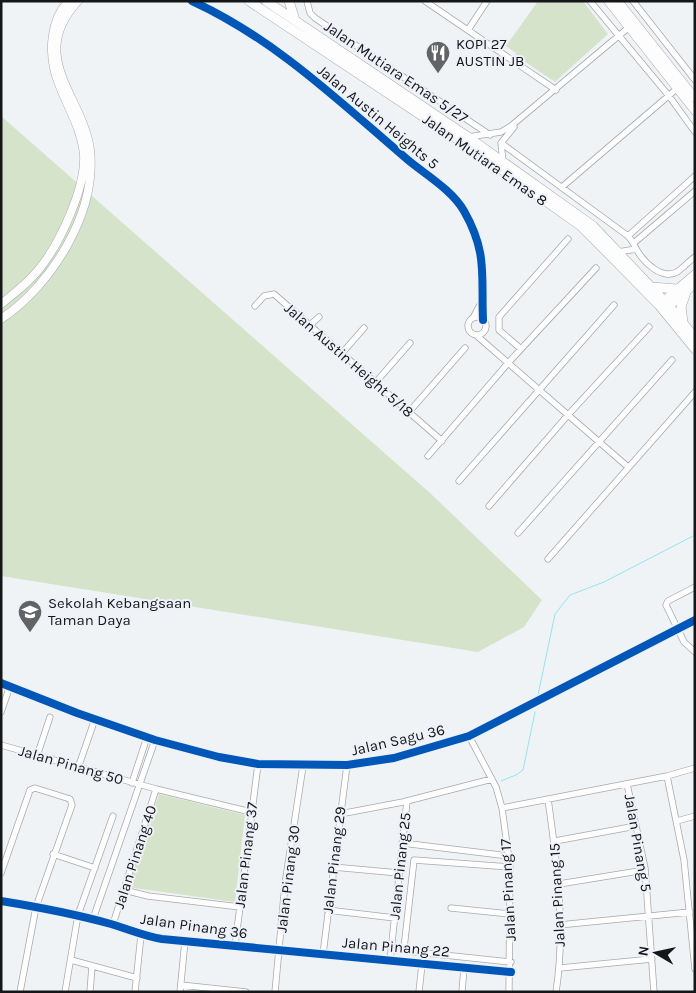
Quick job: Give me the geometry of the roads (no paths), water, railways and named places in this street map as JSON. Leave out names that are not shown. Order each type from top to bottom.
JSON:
[{"type":"main road","name":"Jalan Mutiara Emas 8","points":[[249,1],[272,7],[296,21],[468,137],[578,215],[652,287],[695,349]]},
{"type":"main road","points":[[289,1],[296,21]]},
{"type":"main road","name":"Jalan Mutiara Emas 8","points":[[272,7],[581,226],[683,322],[695,338]]},
{"type":"main road","points":[[652,287],[682,290],[681,307],[683,322]]},
{"type":"street","points":[[1,304],[24,285],[41,266],[58,239],[76,194],[84,164],[78,132],[60,90],[52,63],[54,28],[58,16],[69,1]]},
{"type":"street","points":[[1,318],[26,298],[46,277],[80,214],[90,181],[87,140],[76,110],[63,84],[57,56],[60,30],[64,18],[78,1]]},
{"type":"street","name":"Jalan Austin Heights 5","points":[[192,1],[237,23],[260,38],[322,86],[458,202],[473,229],[480,252],[484,277],[483,320]]},
{"type":"street","points":[[425,1],[556,90]]},
{"type":"street","points":[[468,30],[487,1]]},
{"type":"street","points":[[590,1],[669,96],[695,132]]},
{"type":"street","points":[[608,1],[628,28],[680,86],[695,98]]},
{"type":"street","points":[[618,1],[680,86],[695,111]]},
{"type":"street","points":[[633,1],[695,80]]},
{"type":"street","name":"Jalan Mutiara Emas 5/27","points":[[307,3],[314,18],[490,134]]},
{"type":"street","points":[[468,137],[501,132],[518,121],[628,28]]},
{"type":"street","points":[[562,187],[680,86]]},
{"type":"street","points":[[503,162],[501,143],[518,121]]},
{"type":"street","points":[[501,143],[628,236],[635,242],[636,249],[647,263],[663,273],[676,272],[695,256]]},
{"type":"street","points":[[628,236],[695,176]]},
{"type":"street","points":[[635,242],[695,191]]},
{"type":"street","points":[[521,349],[499,330],[499,317],[568,239]]},
{"type":"street","points":[[618,252],[636,249]]},
{"type":"street","points":[[428,456],[507,360],[521,349],[596,268]]},
{"type":"street","points":[[664,305],[682,290],[695,274]]},
{"type":"street","points":[[682,290],[695,284]]},
{"type":"street","name":"Jalan Austin Height 5/18","points":[[256,306],[264,296],[274,294],[343,352],[442,441]]},
{"type":"street","points":[[483,299],[469,328],[600,441],[628,468]]},
{"type":"street","points":[[458,481],[614,305]]},
{"type":"street","points":[[310,325],[319,317]]},
{"type":"street","points":[[473,318],[483,320],[487,339],[507,360]]},
{"type":"street","points":[[489,506],[568,415],[649,327]]},
{"type":"street","points":[[343,352],[364,328]]},
{"type":"street","points":[[476,335],[485,330]]},
{"type":"street","points":[[376,382],[410,343]]},
{"type":"street","points":[[409,412],[465,348]]},
{"type":"street","points":[[518,532],[672,360]]},
{"type":"street","points":[[548,559],[695,392]]},
{"type":"street","points":[[695,587],[666,604],[684,642],[695,652]]},
{"type":"street","name":"Jalan Sagu 36","points":[[1,683],[155,740],[219,757],[258,764],[347,766],[394,758],[469,736],[695,620]]},
{"type":"street","points":[[1,712],[10,686]]},
{"type":"street","points":[[38,756],[50,716]]},
{"type":"street","points":[[78,768],[95,719]]},
{"type":"street","name":"Jalan Pinang 17","points":[[469,736],[492,779],[502,808],[510,867],[511,972],[509,992]]},
{"type":"street","points":[[132,783],[147,737]]},
{"type":"street","points":[[93,919],[155,740]]},
{"type":"street","name":"Jalan Pinang 50","points":[[1,745],[132,783],[251,812]]},
{"type":"street","name":"Jalan Pinang 37","points":[[235,946],[258,764]]},
{"type":"street","name":"Jalan Pinang 30","points":[[275,992],[285,884],[303,766]]},
{"type":"street","name":"Jalan Pinang 29","points":[[323,954],[327,910],[347,766]]},
{"type":"street","points":[[502,808],[667,776],[695,768]]},
{"type":"street","points":[[667,776],[677,821],[690,912],[695,969]]},
{"type":"street","points":[[340,814],[407,801],[492,779]]},
{"type":"street","name":"Jalan Pinang 5","points":[[628,784],[645,870],[654,992]]},
{"type":"street","points":[[1,873],[32,788],[72,802],[36,907],[20,992]]},
{"type":"street","name":"Jalan Pinang 40","points":[[113,924],[156,789]]},
{"type":"street","name":"Jalan Pinang 15","points":[[548,799],[555,841],[559,884],[560,968],[556,992]]},
{"type":"street","name":"Jalan Pinang 25","points":[[390,961],[407,801]]},
{"type":"street","points":[[65,992],[78,915],[113,816]]},
{"type":"street","points":[[677,821],[695,816]]},
{"type":"street","points":[[555,841],[636,826]]},
{"type":"street","points":[[402,843],[509,856]]},
{"type":"street","points":[[54,854],[95,868]]},
{"type":"street","points":[[510,867],[414,860],[404,948],[406,951],[511,962]]},
{"type":"street","points":[[333,867],[399,873]]},
{"type":"street","points":[[559,884],[645,870]]},
{"type":"street","points":[[124,890],[148,896],[240,907]]},
{"type":"street","name":"Jalan Pinang 36","points":[[1,901],[78,915],[113,924],[141,935],[279,950]]},
{"type":"street","points":[[451,908],[510,914]]},
{"type":"street","points":[[327,910],[395,918]]},
{"type":"street","points":[[560,925],[690,912]]},
{"type":"street","points":[[135,992],[141,935]]},
{"type":"street","points":[[180,992],[185,941]]},
{"type":"street","name":"Jalan Pinang 22","points":[[279,950],[511,972]]},
{"type":"street","points":[[560,968],[652,959]]},
{"type":"street","points":[[71,960],[137,978]]},
{"type":"street","points":[[419,992],[422,964]]},
{"type":"street","points":[[90,992],[92,966]]},
{"type":"street","points":[[462,992],[464,968]]},
{"type":"street","points":[[180,985],[246,992]]},
{"type":"waterway","points":[[538,695],[555,614],[570,595],[604,582],[695,535]]},
{"type":"waterway","points":[[501,781],[523,770],[535,712]]},
{"type":"place","name":"KOPI 27 AUSTIN JB","points":[[438,74]]},
{"type":"place","name":"Sekolah Kebangsaan Taman Daya","points":[[30,633]]}]
